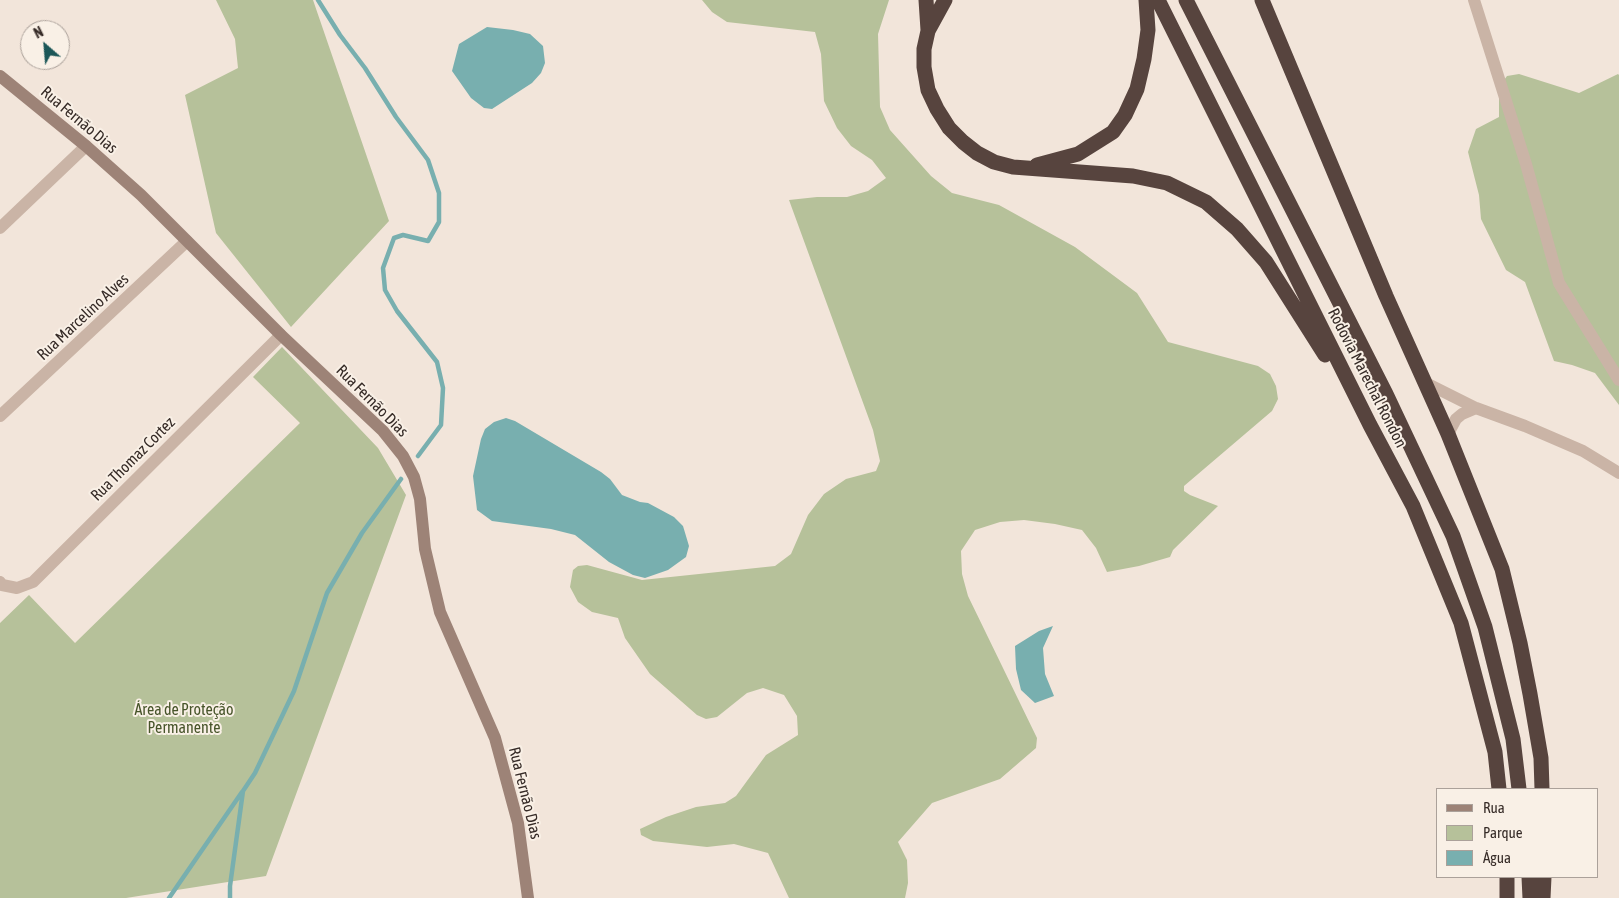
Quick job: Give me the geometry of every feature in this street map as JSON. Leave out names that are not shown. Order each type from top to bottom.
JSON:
[{"type":"highway","points":[[926,0],[928,31]]},
{"type":"highway","points":[[945,0],[928,31],[924,49],[924,67],[928,90],[949,128],[977,153],[994,162],[1022,168],[1133,176],[1167,183],[1206,202],[1237,229],[1266,262],[1370,425]]},
{"type":"highway","points":[[1022,168],[1078,154],[1113,132],[1125,115],[1137,89],[1148,30],[1146,0]]},
{"type":"highway","name":"Rodovia Marechal Rondon","points":[[1158,0],[1370,425],[1413,506],[1461,622],[1495,752],[1499,788]]},
{"type":"highway","name":"Rodovia Marechal Rondon","points":[[1186,0],[1386,394],[1453,536],[1485,627],[1513,739],[1519,788]]},
{"type":"highway","points":[[1262,0],[1382,287],[1448,434],[1492,542],[1511,603],[1530,694],[1541,758],[1542,788]]},
{"type":"highway","points":[[1507,878],[1508,898]]},
{"type":"highway","points":[[1529,878],[1530,898]]},
{"type":"highway","points":[[1543,898],[1544,878]]},
{"type":"street","points":[[1474,0],[1526,164],[1559,283],[1619,380]]},
{"type":"street","name":"Rua Fernão Dias","points":[[0,76],[86,146],[142,195],[281,335],[383,431],[404,456],[414,477],[420,500],[425,549],[440,612],[495,738],[516,814],[528,898]]},
{"type":"street","points":[[0,228],[86,146]]},
{"type":"street","name":"Rua Marcelino Alves","points":[[0,416],[187,241]]},
{"type":"street","name":"Rua Thomaz Cortez","points":[[0,582],[2,585],[17,588],[33,582],[281,335]]},
{"type":"street","points":[[1426,383],[1476,408],[1584,451],[1619,473]]},
{"type":"street","points":[[1448,434],[1456,419],[1476,408]]},
{"type":"green space","points":[[216,0],[313,0],[389,221],[291,327],[216,233],[185,95],[238,68],[235,39]]},
{"type":"green space","points":[[702,0],[889,0],[878,34],[880,107],[890,130],[931,176],[952,193],[999,205],[1075,247],[1137,293],[1168,342],[1258,366],[1270,374],[1276,386],[1278,399],[1272,411],[1184,486],[1184,491],[1190,495],[1218,506],[1173,550],[1170,557],[1139,566],[1107,572],[1096,548],[1082,530],[1024,520],[1000,522],[975,530],[961,551],[962,574],[968,596],[1037,738],[1036,748],[1000,779],[932,803],[898,842],[907,860],[908,883],[905,898],[789,898],[768,853],[734,844],[707,847],[653,841],[641,835],[640,829],[666,817],[696,807],[725,803],[736,796],[766,755],[798,735],[797,716],[784,695],[763,688],[747,693],[717,717],[706,719],[697,715],[650,674],[625,638],[618,618],[592,612],[578,602],[570,587],[573,570],[578,566],[587,565],[642,580],[775,566],[791,554],[808,515],[824,494],[846,479],[876,471],[880,461],[873,430],[789,200],[817,197],[847,197],[868,191],[886,178],[872,160],[851,146],[837,128],[824,101],[821,54],[815,32],[727,22],[712,12]]},
{"type":"green space","points":[[1519,74],[1579,93],[1619,75],[1619,405],[1595,373],[1554,361],[1525,282],[1506,270],[1481,219],[1479,195],[1468,152],[1476,129],[1499,117],[1499,87],[1507,76]]},
{"type":"green space","name":"Área de Proteção Permanente","points":[[282,347],[378,448],[406,495],[266,876],[126,898],[0,898],[0,623],[29,595],[75,643],[300,423],[253,377]]},
{"type":"water","points":[[487,27],[530,34],[543,46],[545,63],[541,73],[532,83],[492,109],[484,108],[471,98],[452,71],[459,44]]},
{"type":"water","points":[[506,418],[515,421],[601,472],[610,479],[622,495],[648,503],[674,517],[683,526],[689,546],[686,557],[668,570],[645,578],[633,575],[609,562],[575,535],[551,529],[492,521],[477,510],[473,476],[481,439],[485,429],[494,422]]},
{"type":"water","points":[[1053,626],[1043,648],[1045,674],[1054,696],[1035,703],[1021,690],[1016,669],[1015,646],[1039,631]]},
{"type":"waterway","points":[[318,0],[396,117],[428,160],[439,193],[439,222],[428,241],[403,235],[394,238],[383,268],[385,290],[397,311],[437,362],[443,388],[441,425],[418,456]]},
{"type":"waterway","points":[[230,898],[243,791],[255,773],[294,691],[327,593],[362,533],[401,479]]},
{"type":"waterway","points":[[169,898],[242,792]]}]
